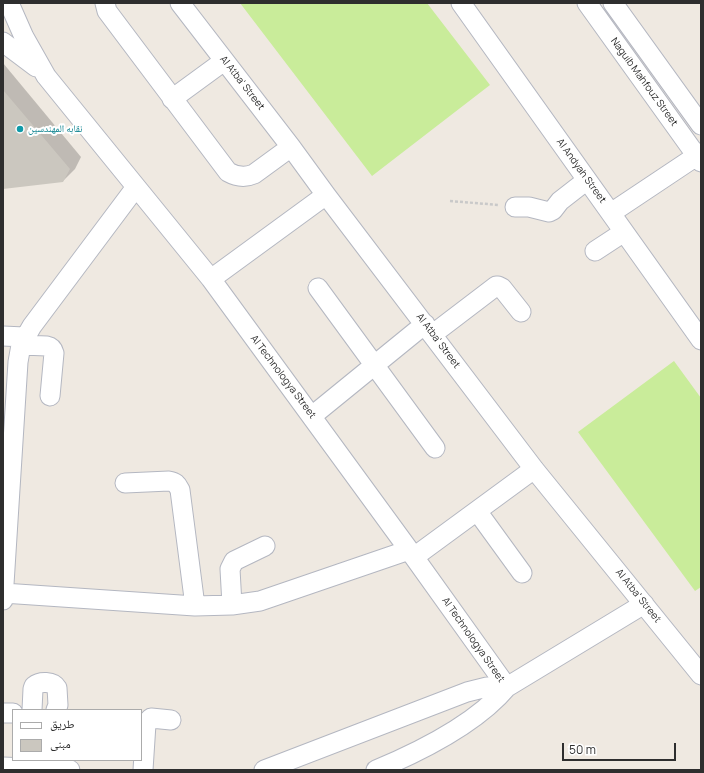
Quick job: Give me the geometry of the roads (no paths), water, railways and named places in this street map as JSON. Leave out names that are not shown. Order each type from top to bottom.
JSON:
[{"type":"street","name":"Al Technologya Street","points":[[9,3],[24,37],[46,76]]},
{"type":"street","points":[[105,3],[107,11],[224,169],[233,175],[244,177],[254,174],[291,147]]},
{"type":"street","name":"Al Atba' Street","points":[[180,3],[291,147],[534,469],[701,675]]},
{"type":"street","name":"Al Andyah Street","points":[[461,3],[701,340]]},
{"type":"street","name":"Naguib Mahfouz Street","points":[[587,3],[700,157]]},
{"type":"street","name":"Naguib Mahfouz Street","points":[[613,3],[698,114]]},
{"type":"street","name":"Al Technologya Street","points":[[3,42],[29,61],[46,76],[210,279],[312,416],[507,688]]},
{"type":"street","points":[[172,99],[224,61]]},
{"type":"street","points":[[611,213],[700,157]]},
{"type":"street","points":[[515,207],[529,207],[549,212],[557,203],[587,180]]},
{"type":"street","points":[[3,600],[6,508],[18,362],[23,341],[136,187]]},
{"type":"street","points":[[210,279],[326,195]]},
{"type":"street","points":[[596,251],[624,232]]},
{"type":"street","points":[[312,416],[374,366],[496,286],[502,288],[521,312]]},
{"type":"street","points":[[318,288],[435,448]]},
{"type":"street","points":[[3,336],[51,347],[54,350],[50,396]]},
{"type":"street","points":[[3,593],[194,606],[232,605],[260,601],[412,554],[477,511],[534,469]]},
{"type":"street","points":[[125,483],[169,481],[174,482],[180,490],[194,606]]},
{"type":"street","points":[[477,511],[522,573]]},
{"type":"street","points":[[232,605],[231,565],[234,561],[265,546]]},
{"type":"street","points":[[376,770],[407,764],[449,733],[480,714],[507,688],[644,604]]},
{"type":"street","points":[[32,709],[34,686],[39,683],[52,683],[56,685],[57,688],[58,706],[56,709]]},
{"type":"street","points":[[264,770],[467,692],[486,688],[507,688]]},
{"type":"street","points":[[143,770],[146,724],[148,720],[151,718],[171,720]]},
{"type":"street","points":[[3,767],[70,770]]},
{"type":"place","name":"نقابه المهندسين","points":[[20,129]]}]
